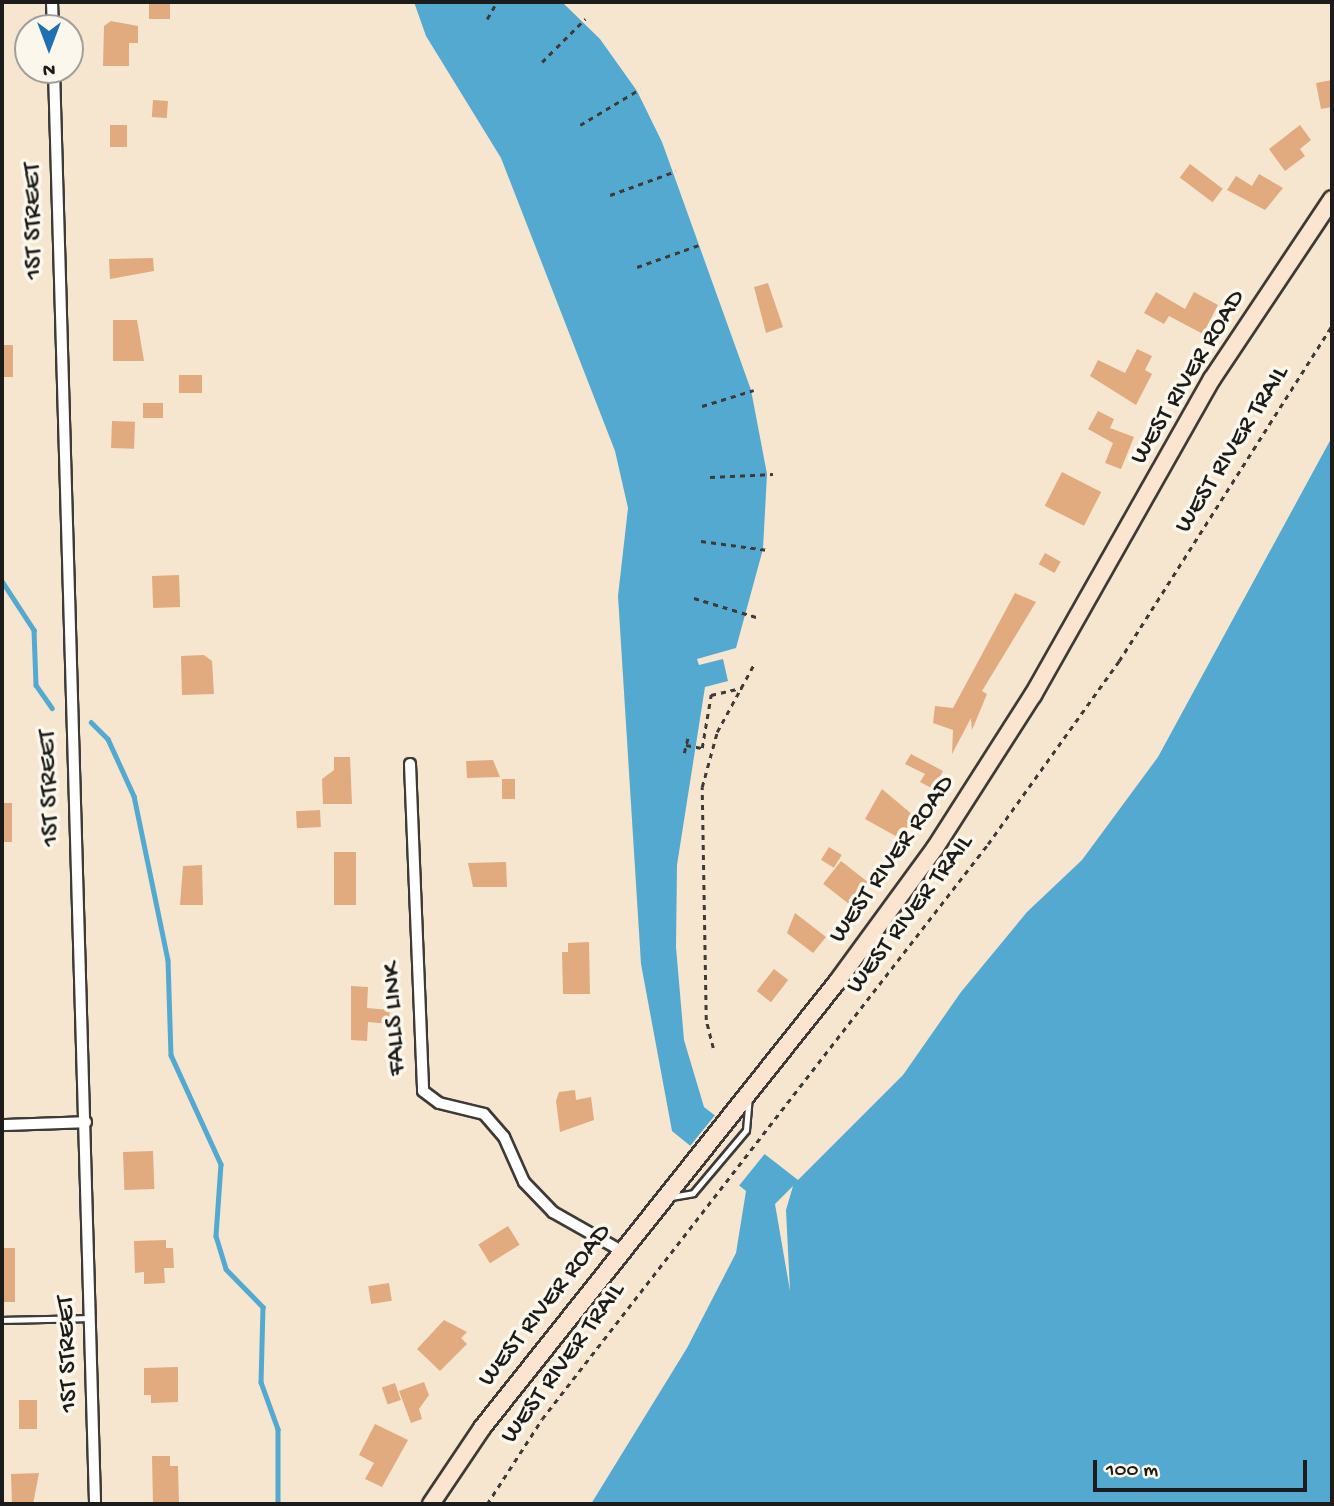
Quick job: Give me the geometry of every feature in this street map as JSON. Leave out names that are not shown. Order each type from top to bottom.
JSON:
[{"type":"main road","name":"WEST RIVER ROAD","points":[[431,1504],[620,1250],[747,1094],[948,828],[1040,683],[1212,379],[1332,199]]},
{"type":"street","name":"1ST STREET","points":[[54,84],[95,1504]]},
{"type":"street","name":"FALLS LINK","points":[[410,764],[423,1091],[439,1103],[484,1114],[504,1137],[524,1182],[553,1212],[620,1250]]},
{"type":"street","points":[[2,1125],[86,1122]]},
{"type":"lane","points":[[664,1196],[680,1198],[702,1183],[746,1130],[752,1106],[747,1094]]},
{"type":"lane","points":[[2,1320],[91,1318]]},
{"type":"path","points":[[487,19],[497,2]]},
{"type":"path","points":[[542,62],[585,19]]},
{"type":"path","points":[[580,125],[640,89]]},
{"type":"path","points":[[610,195],[676,171]]},
{"type":"path","points":[[637,267],[702,244]]},
{"type":"path","name":"WEST RIVER TRAIL","points":[[488,1504],[542,1419],[988,844],[1119,661],[1332,325]]},
{"type":"path","points":[[702,406],[754,390]]},
{"type":"path","points":[[710,477],[773,474]]},
{"type":"path","points":[[701,541],[768,550]]},
{"type":"path","points":[[694,598],[756,617]]},
{"type":"path","points":[[713,1048],[705,1007],[702,787],[717,732],[754,664]]},
{"type":"path","points":[[686,745],[702,748],[711,695],[742,688]]},
{"type":"path","points":[[684,753],[688,737]]},
{"type":"water","points":[[414,2],[562,2],[600,39],[637,91],[662,142],[751,390],[767,474],[763,549],[736,648],[697,659],[699,665],[723,659],[728,681],[705,687],[677,865],[676,947],[684,1040],[704,1107],[798,1180],[903,1075],[961,992],[1027,912],[1082,860],[1158,757],[1332,437],[1332,1504],[591,1504],[687,1348],[736,1253],[746,1191],[672,1131],[641,964],[618,596],[628,508],[615,451],[501,158],[426,36]],"holes":[[[793,1186],[786,1210],[790,1291],[775,1204]]]},
{"type":"pier","points":[[716,1114],[765,1154],[735,1191],[686,1151]]},
{"type":"building","points":[[149,2],[170,2],[170,19],[149,19]]},
{"type":"building","points":[[111,21],[138,26],[138,43],[129,43],[129,66],[103,66],[104,26]]},
{"type":"building","points":[[1332,80],[1332,107],[1321,109],[1316,83]]},
{"type":"building","points":[[153,100],[168,101],[167,118],[152,117]]},
{"type":"building","points":[[110,125],[127,125],[127,147],[110,147]]},
{"type":"building","points":[[1300,125],[1311,140],[1300,149],[1305,156],[1285,171],[1269,149]]},
{"type":"building","points":[[1190,164],[1223,189],[1213,202],[1180,178]]},
{"type":"building","points":[[1259,174],[1283,188],[1265,210],[1227,190],[1236,176],[1252,186]]},
{"type":"building","points":[[153,258],[154,271],[110,279],[109,259]]},
{"type":"building","points":[[768,283],[783,327],[766,333],[754,287]]},
{"type":"building","points":[[1156,292],[1185,309],[1194,292],[1218,305],[1203,334],[1169,316],[1164,324],[1144,313]]},
{"type":"building","points":[[113,320],[137,320],[144,361],[113,361]]},
{"type":"building","points":[[2,345],[13,345],[13,377],[2,377]]},
{"type":"building","points":[[1137,349],[1152,356],[1145,370],[1152,374],[1136,405],[1090,376],[1098,360],[1125,373]]},
{"type":"building","points":[[179,375],[202,375],[202,393],[179,393]]},
{"type":"building","points":[[143,403],[163,403],[163,418],[143,418]]},
{"type":"building","points":[[1098,411],[1114,419],[1110,428],[1134,437],[1121,469],[1105,463],[1113,443],[1088,429]]},
{"type":"building","points":[[112,421],[135,422],[134,449],[111,448]]},
{"type":"building","points":[[1062,472],[1101,492],[1084,526],[1045,506]]},
{"type":"building","points":[[1045,553],[1061,562],[1054,573],[1039,564]]},
{"type":"building","points":[[179,575],[180,607],[153,608],[152,576]]},
{"type":"building","points":[[1015,593],[1036,602],[982,691],[987,694],[972,730],[971,718],[952,754],[953,730],[933,723],[935,706],[953,708]]},
{"type":"building","points":[[204,655],[212,661],[214,694],[182,695],[181,656]]},
{"type":"building","points":[[911,754],[943,771],[933,789],[920,782],[925,774],[905,764]]},
{"type":"building","points":[[334,757],[350,757],[352,804],[323,804],[322,779],[334,770]]},
{"type":"building","points":[[493,760],[500,777],[467,778],[466,761]]},
{"type":"building","points":[[502,779],[515,779],[515,799],[502,799]]},
{"type":"building","points":[[882,789],[914,816],[901,839],[865,819]]},
{"type":"building","points":[[2,803],[12,803],[12,842],[2,842]]},
{"type":"building","points":[[320,810],[321,827],[297,828],[296,811]]},
{"type":"building","points":[[829,847],[842,855],[834,868],[821,860]]},
{"type":"building","points":[[334,852],[356,852],[356,905],[334,905]]},
{"type":"building","points":[[841,861],[868,882],[850,905],[823,884]]},
{"type":"building","points":[[506,862],[507,887],[473,887],[468,863]]},
{"type":"building","points":[[202,865],[203,905],[180,905],[183,866]]},
{"type":"building","points":[[795,913],[826,937],[813,953],[787,933]]},
{"type":"building","points":[[589,942],[590,994],[563,994],[562,952],[568,952],[568,943]]},
{"type":"building","points":[[774,969],[788,980],[771,1002],[757,991]]},
{"type":"building","points":[[351,986],[368,987],[367,1008],[390,1010],[389,1024],[368,1022],[367,1041],[351,1040]]},
{"type":"building","points":[[575,1090],[576,1100],[591,1097],[594,1120],[560,1132],[556,1101],[559,1092]]},
{"type":"building","points":[[153,1151],[154,1189],[124,1190],[123,1152]]},
{"type":"building","points":[[508,1226],[520,1245],[490,1263],[478,1245]]},
{"type":"building","points":[[166,1240],[166,1248],[173,1248],[174,1268],[164,1268],[165,1283],[144,1284],[144,1272],[135,1273],[134,1241]]},
{"type":"building","points":[[2,1248],[15,1248],[15,1302],[2,1302]]},
{"type":"building","points":[[389,1283],[392,1301],[371,1304],[368,1286]]},
{"type":"building","points":[[444,1320],[467,1332],[461,1338],[467,1344],[440,1371],[417,1349]]},
{"type":"building","points":[[178,1367],[178,1402],[151,1403],[151,1395],[144,1395],[144,1368]]},
{"type":"building","points":[[424,1382],[429,1395],[419,1409],[422,1419],[411,1423],[399,1391]]},
{"type":"building","points":[[395,1383],[401,1400],[388,1405],[382,1388]]},
{"type":"building","points":[[19,1400],[37,1400],[37,1429],[19,1429]]},
{"type":"building","points":[[375,1424],[408,1440],[382,1487],[365,1479],[374,1463],[359,1455]]},
{"type":"building","points":[[152,1456],[170,1456],[170,1466],[178,1466],[179,1504],[153,1504]]},
{"type":"building","points":[[39,1473],[33,1504],[12,1504],[11,1474]]},
{"type":"waterway","points":[[2,581],[34,630],[36,685],[52,708]]},
{"type":"waterway","points":[[91,722],[108,739],[134,796],[168,960],[171,1055],[221,1164],[216,1236],[226,1269],[263,1307],[261,1382],[278,1429],[278,1504]]}]
